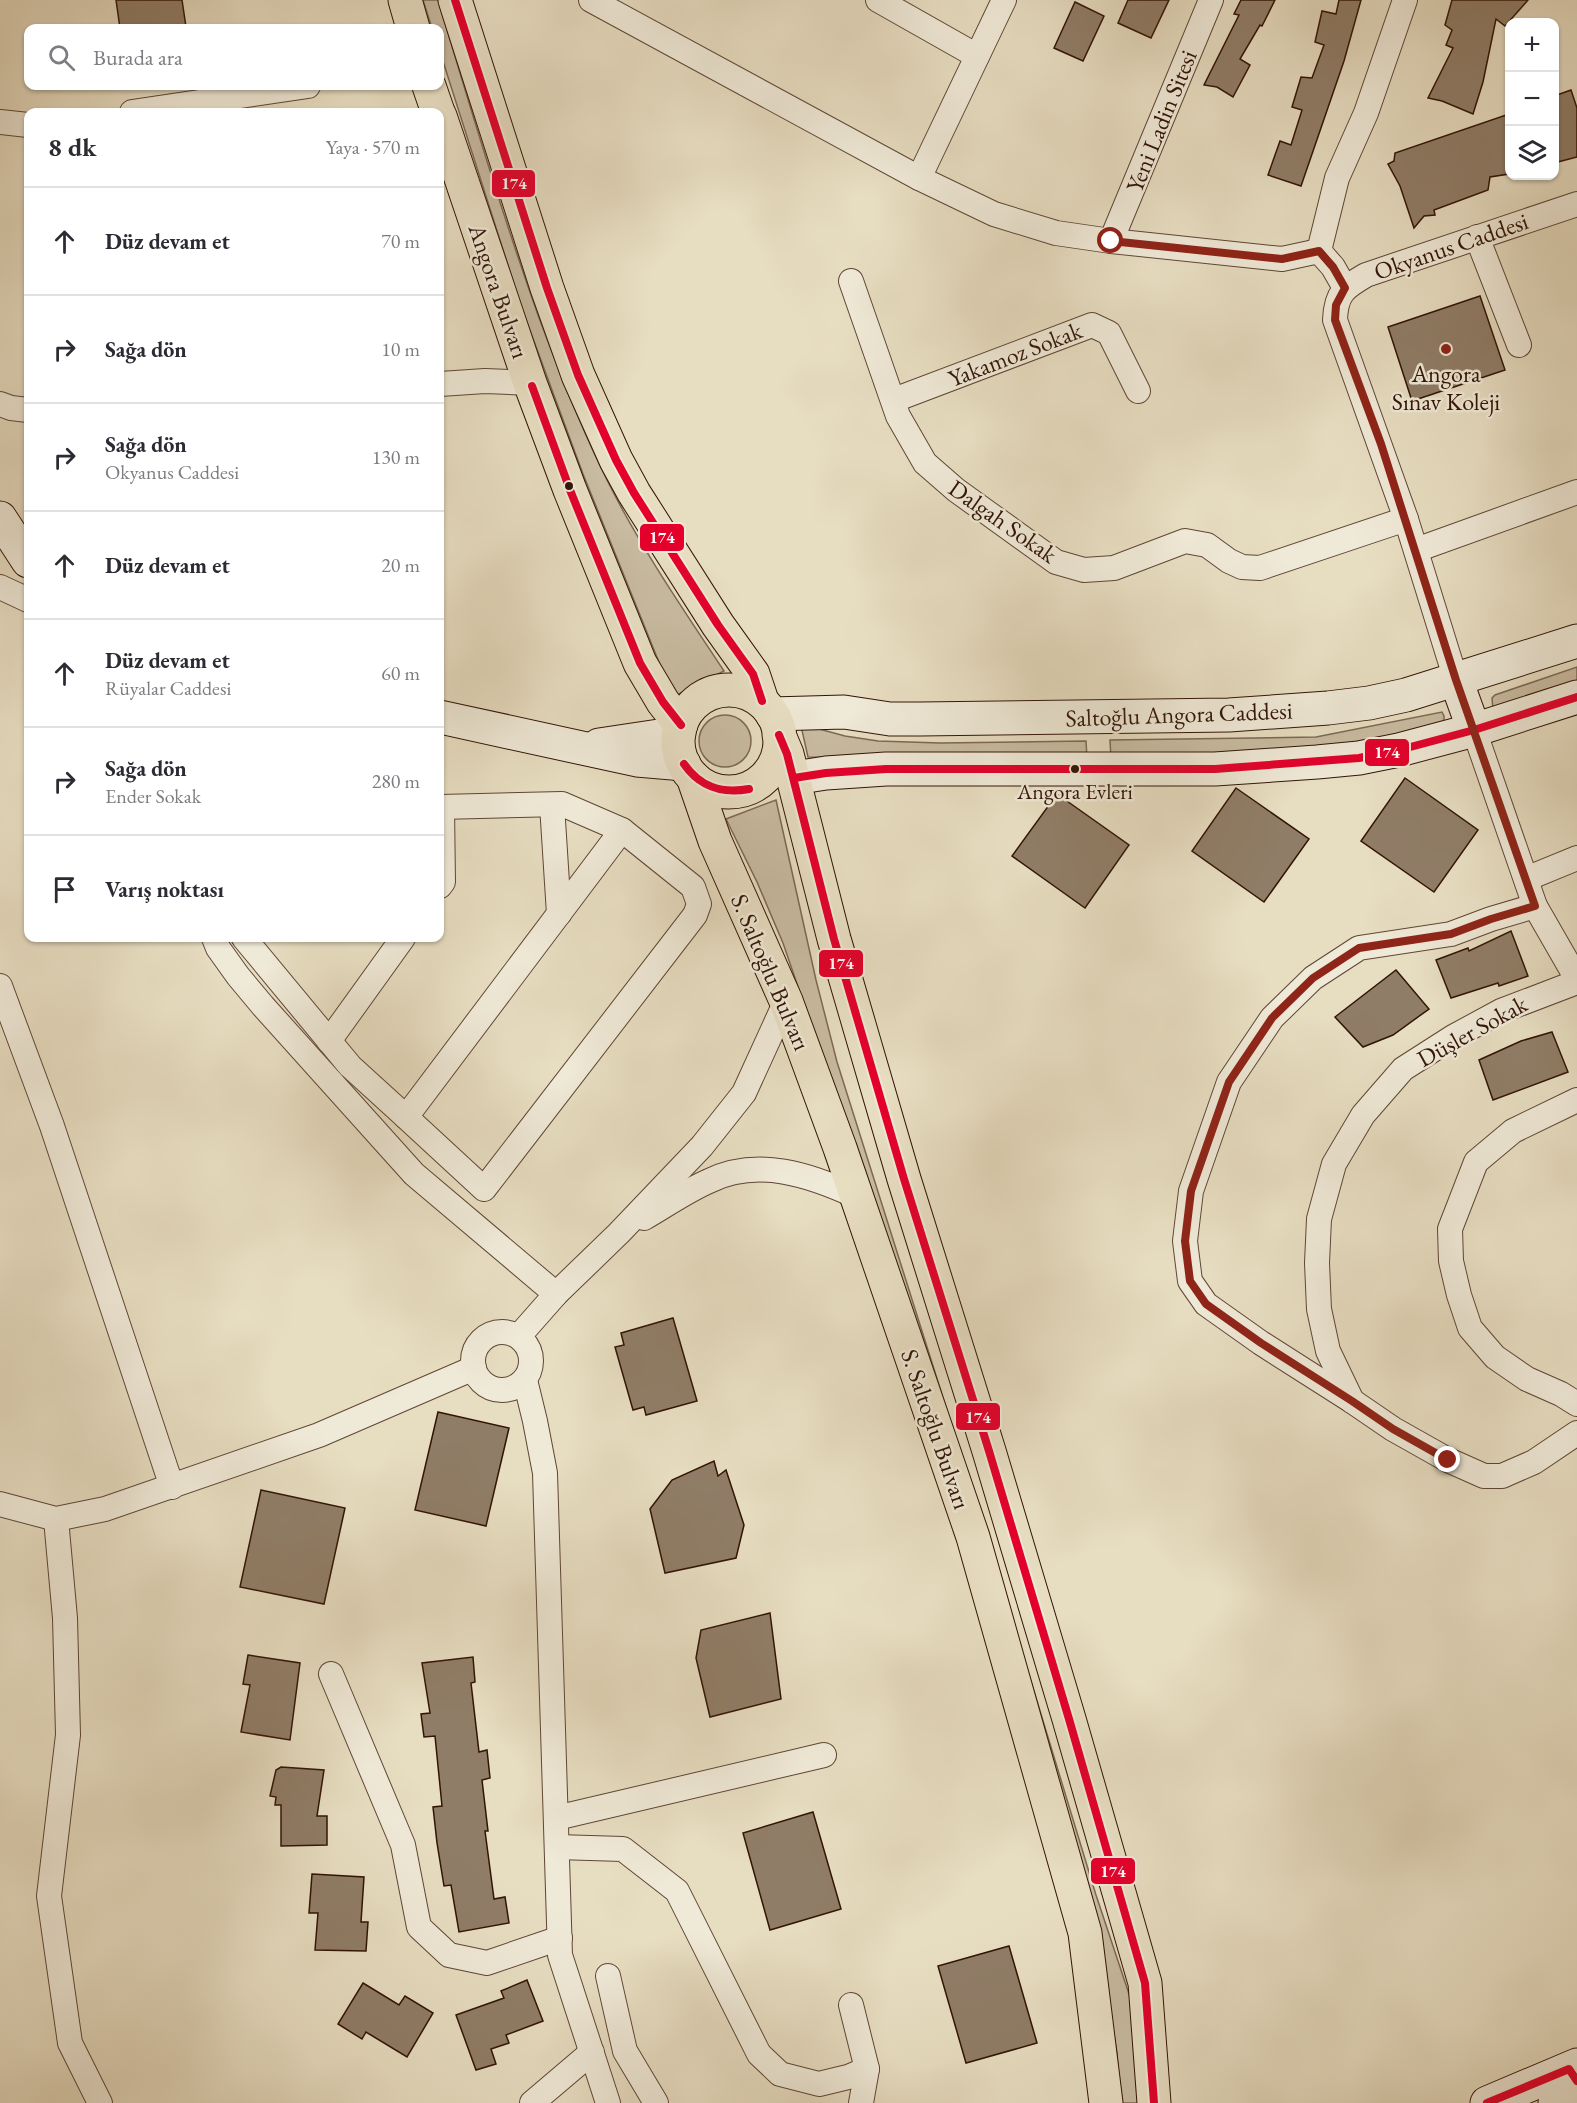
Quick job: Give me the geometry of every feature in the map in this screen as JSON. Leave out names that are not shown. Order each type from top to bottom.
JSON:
[{"type":"main road","points":[[405,0],[411,24]]},
{"type":"main road","name":"Angora Bulvarı","points":[[454,0],[540,267],[578,375],[616,460],[634,493],[698,595],[753,674],[771,717]]},
{"type":"main road","name":"Angora Bulvarı","points":[[430,90],[437,108]]},
{"type":"main road","name":"Angora Bulvarı","points":[[444,129],[530,383],[570,490],[640,663],[663,702],[684,750]]},
{"type":"main road","points":[[738,690],[749,693],[771,717],[780,750],[775,765],[764,779],[749,789],[722,792],[706,787],[684,750],[693,705],[714,692],[738,690]]},
{"type":"main road","name":"S. Saltoğlu Bulvarı","points":[[771,717],[788,754],[834,939],[904,1179],[989,1451],[1069,1719],[1145,1983],[1154,2103]]},
{"type":"main road","name":"S. Saltoğlu Bulvarı","points":[[684,750],[715,841],[786,1001],[856,1196],[973,1537],[1085,1932],[1106,2103]]},
{"type":"street","points":[[591,0],[919,178],[994,214],[1056,232],[1111,241],[1282,259],[1319,251]]},
{"type":"street","points":[[878,0],[977,56]]},
{"type":"street","points":[[919,178],[1004,0]]},
{"type":"street","name":"Yeni Ladin Sitesi","points":[[1111,241],[1211,0]]},
{"type":"street","points":[[1319,251],[1337,178],[1366,113],[1405,0]]},
{"type":"street","points":[[205,107],[288,90]]},
{"type":"street","points":[[0,122],[24,125]]},
{"type":"street","name":"Okyanus Caddesi","points":[[1456,680],[1406,519],[1335,320],[1336,305],[1345,288],[1366,274],[1577,204]]},
{"type":"street","points":[[1478,237],[1519,345]]},
{"type":"street","points":[[1319,251],[1333,267],[1345,288]]},
{"type":"street","name":"Dalgah Sokak","points":[[851,281],[898,416],[925,463],[948,483],[1056,562],[1084,570],[1114,568],[1185,541],[1207,545],[1229,561],[1242,567],[1260,568],[1406,519]]},
{"type":"street","name":"Yakamoz Sokak","points":[[894,400],[1092,325],[1109,333],[1138,391]]},
{"type":"street","points":[[444,384],[485,381],[530,383]]},
{"type":"street","points":[[0,404],[24,410]]},
{"type":"street","points":[[1416,550],[1577,492]]},
{"type":"street","points":[[0,518],[24,555]]},
{"type":"street","points":[[0,587],[24,598]]},
{"type":"street","name":"Saltoğlu Angora Caddesi","points":[[771,717],[844,712],[890,719],[1252,714],[1328,708],[1406,695],[1577,641]]},
{"type":"street","points":[[1456,680],[1535,906],[1577,980]]},
{"type":"street","points":[[794,778],[826,773],[886,769],[1215,769],[1359,758],[1474,730],[1577,697]]},
{"type":"street","points":[[444,718],[637,760],[684,750]]},
{"type":"street","points":[[247,942],[350,1066],[484,1189],[695,915],[699,904],[693,887],[622,830],[562,804],[444,807]]},
{"type":"street","points":[[552,805],[559,914]]},
{"type":"street","points":[[406,1117],[622,830]]},
{"type":"street","points":[[1526,879],[1577,858]]},
{"type":"street","points":[[1535,906],[1451,934],[1359,948],[1313,978],[1272,1018],[1229,1082],[1191,1191],[1185,1241],[1190,1281],[1206,1304],[1261,1343],[1402,1434],[1448,1460],[1484,1476],[1502,1476],[1534,1462],[1577,1433]]},
{"type":"street","points":[[216,942],[238,976],[263,1006],[414,1174],[556,1294]]},
{"type":"street","points":[[329,1041],[400,942]]},
{"type":"street","name":"Düşler Sokak","points":[[1352,1401],[1328,1351],[1319,1309],[1317,1263],[1319,1219],[1334,1164],[1363,1115],[1403,1069],[1453,1037],[1501,1011],[1577,980]]},
{"type":"street","points":[[0,986],[52,1126],[172,1487]]},
{"type":"street","points":[[519,1336],[556,1294],[619,1233],[702,1146],[744,1093],[786,1001]]},
{"type":"street","points":[[1577,1100],[1513,1131],[1476,1162],[1450,1229],[1451,1261],[1470,1328],[1495,1358],[1577,1404]]},
{"type":"street","points":[[619,1233],[710,1180],[747,1170],[783,1170],[824,1181],[856,1196]]},
{"type":"street","points":[[500,1331],[519,1336],[526,1343],[532,1361],[525,1380],[510,1389],[492,1388],[484,1383],[474,1368],[476,1348],[490,1334],[500,1331]]},
{"type":"street","points":[[0,1504],[56,1519],[105,1509],[172,1487],[204,1473],[319,1436],[474,1368]]},
{"type":"street","points":[[525,1380],[536,1421],[545,1473],[560,1955],[608,2103]]},
{"type":"street","points":[[56,1519],[65,1618],[68,1735],[49,1896],[70,2043],[100,2103]]},
{"type":"street","points":[[331,1674],[403,1845],[419,1927],[449,1955],[487,1963],[560,1938]]},
{"type":"street","points":[[555,1818],[824,1755]]},
{"type":"street","points":[[556,1847],[623,1849],[677,1891],[759,2054],[780,2074],[819,2084],[848,2077],[867,2069]]},
{"type":"street","points":[[608,1976],[625,2051],[656,2103]]},
{"type":"street","points":[[851,2005],[867,2069],[861,2103]]},
{"type":"street","points":[[531,2103],[592,2052]]},
{"type":"street","points":[[1486,2103],[1575,2078]]},
{"type":"street","points":[[1555,2103],[1575,2078]]},
{"type":"shaded area","points":[[423,0],[438,0],[524,276],[554,358],[589,441],[634,531],[724,671],[673,697],[583,474],[521,306],[444,65],[444,24],[431,24]]},
{"type":"shaded area","points":[[1577,667],[1577,685],[1493,710],[1492,698],[1495,695]]},
{"type":"shaded area","points":[[1442,712],[1444,724],[1382,744],[1111,759],[1110,740],[1316,737]]},
{"type":"shaded area","points":[[725,715],[739,719],[747,727],[751,741],[747,755],[739,763],[725,767],[711,763],[703,755],[699,741],[703,727],[711,719]]},
{"type":"shaded area","points":[[801,726],[878,741],[940,743],[1086,741],[1087,758],[808,757]]},
{"type":"shaded area","points":[[776,800],[816,980],[837,1062],[988,1540],[1096,1895],[1134,2009],[1160,2103],[1120,2103],[1117,2053],[1103,1969],[829,1077],[783,943],[757,882],[726,819]]},
{"type":"building","points":[[116,0],[182,0],[186,24],[119,24]]},
{"type":"building","points":[[1128,0],[1169,0],[1151,38],[1118,23]]},
{"type":"building","points":[[1241,0],[1275,0],[1262,26],[1260,25],[1240,59],[1250,65],[1233,97],[1217,87],[1204,85],[1239,15],[1234,14]]},
{"type":"building","points":[[1339,0],[1361,0],[1344,61],[1301,186],[1268,175],[1280,141],[1291,145],[1302,110],[1292,107],[1301,77],[1312,78],[1324,45],[1315,42],[1322,11],[1336,14]]},
{"type":"building","points":[[1452,0],[1528,0],[1512,18],[1505,18],[1505,26],[1496,19],[1483,82],[1473,114],[1442,101],[1428,98],[1453,48],[1446,45],[1452,30],[1445,25]]},
{"type":"building","points":[[1075,2],[1104,16],[1083,61],[1054,48]]},
{"type":"building","points":[[1571,90],[1577,108],[1577,157],[1559,162],[1559,126],[1559,94]]},
{"type":"building","points":[[1505,115],[1505,175],[1490,177],[1488,190],[1434,210],[1435,215],[1424,216],[1414,228],[1400,186],[1388,164],[1394,161],[1395,153]]},
{"type":"building","name":"Angora Sınav Koleji","points":[[1480,296],[1505,370],[1412,401],[1388,327]]},
{"type":"building","points":[[1405,778],[1478,830],[1434,892],[1361,841]]},
{"type":"building","points":[[1236,788],[1309,839],[1264,902],[1192,851]]},
{"type":"building","points":[[1057,794],[1129,845],[1085,908],[1012,856]]},
{"type":"building","points":[[1511,931],[1528,976],[1451,998],[1436,960],[1468,948],[1469,951]]},
{"type":"building","points":[[1396,970],[1429,1009],[1393,1035],[1363,1047],[1335,1017]]},
{"type":"building","points":[[1552,1032],[1568,1072],[1493,1100],[1479,1060],[1521,1041]]},
{"type":"building","points":[[673,1318],[697,1401],[646,1415],[644,1407],[633,1410],[615,1347],[624,1345],[621,1333]]},
{"type":"building","points":[[438,1412],[509,1428],[486,1526],[415,1510]]},
{"type":"building","points":[[714,1461],[718,1476],[726,1470],[744,1525],[736,1558],[665,1573],[650,1509],[672,1480]]},
{"type":"building","points":[[261,1490],[345,1508],[324,1604],[240,1587]]},
{"type":"building","points":[[770,1613],[781,1699],[710,1717],[696,1658],[701,1630]]},
{"type":"building","points":[[248,1655],[300,1663],[290,1740],[241,1732],[250,1685],[243,1684]]},
{"type":"building","points":[[473,1657],[475,1682],[471,1683],[479,1752],[487,1750],[490,1778],[482,1780],[488,1831],[485,1831],[494,1899],[505,1897],[509,1923],[459,1932],[451,1885],[444,1886],[437,1843],[433,1807],[442,1806],[435,1736],[424,1737],[421,1714],[430,1713],[422,1663]]},
{"type":"building","points":[[281,1767],[324,1770],[317,1816],[327,1816],[327,1845],[281,1846],[281,1805],[275,1805],[276,1797],[270,1796],[276,1770]]},
{"type":"building","points":[[813,1812],[841,1909],[770,1930],[743,1833]]},
{"type":"building","points":[[312,1874],[364,1877],[361,1922],[368,1922],[366,1951],[315,1950],[318,1913],[309,1913]]},
{"type":"building","points":[[1009,1946],[1037,2043],[966,2063],[938,1966]]},
{"type":"building","points":[[527,1980],[543,2021],[506,2035],[509,2043],[491,2049],[496,2064],[476,2070],[456,2015],[504,1998],[501,1991]]},
{"type":"building","points":[[363,1983],[399,2005],[405,1996],[433,2013],[407,2057],[366,2032],[362,2039],[338,2024]]},
{"type":"transit line","name":"174","points":[[455,0],[547,288],[578,375],[616,460],[634,493],[718,625],[753,674],[762,701]]},
{"type":"transit line","name":"174","points":[[532,386],[570,490],[640,663],[663,702],[681,725]]},
{"type":"transit line","name":"174","points":[[794,778],[826,773],[886,769],[1215,769],[1359,758],[1474,730],[1577,697]]},
{"type":"transit line","name":"174","points":[[779,735],[787,754],[834,939],[904,1179],[989,1451],[1145,1983],[1154,2103]]},
{"type":"transit line","name":"174","points":[[684,764],[697,778],[712,787],[729,790],[749,789]]},
{"type":"transit line","name":"174","points":[[1487,2103],[1569,2069],[1577,2081]]},
{"type":"place","name":"Angora Sınav Koleji","points":[[1446,349]]},
{"type":"place","name":"Angora Evleri","points":[[1075,769]]},
{"type":"route","points":[[1111,241],[1282,259],[1319,251],[1333,267],[1345,288],[1336,305],[1335,320],[1381,444],[1456,680],[1535,906],[1451,934],[1359,948],[1313,978],[1272,1018],[1229,1082],[1191,1191],[1185,1241],[1190,1281],[1206,1304],[1261,1343],[1393,1429],[1448,1460]]}]
